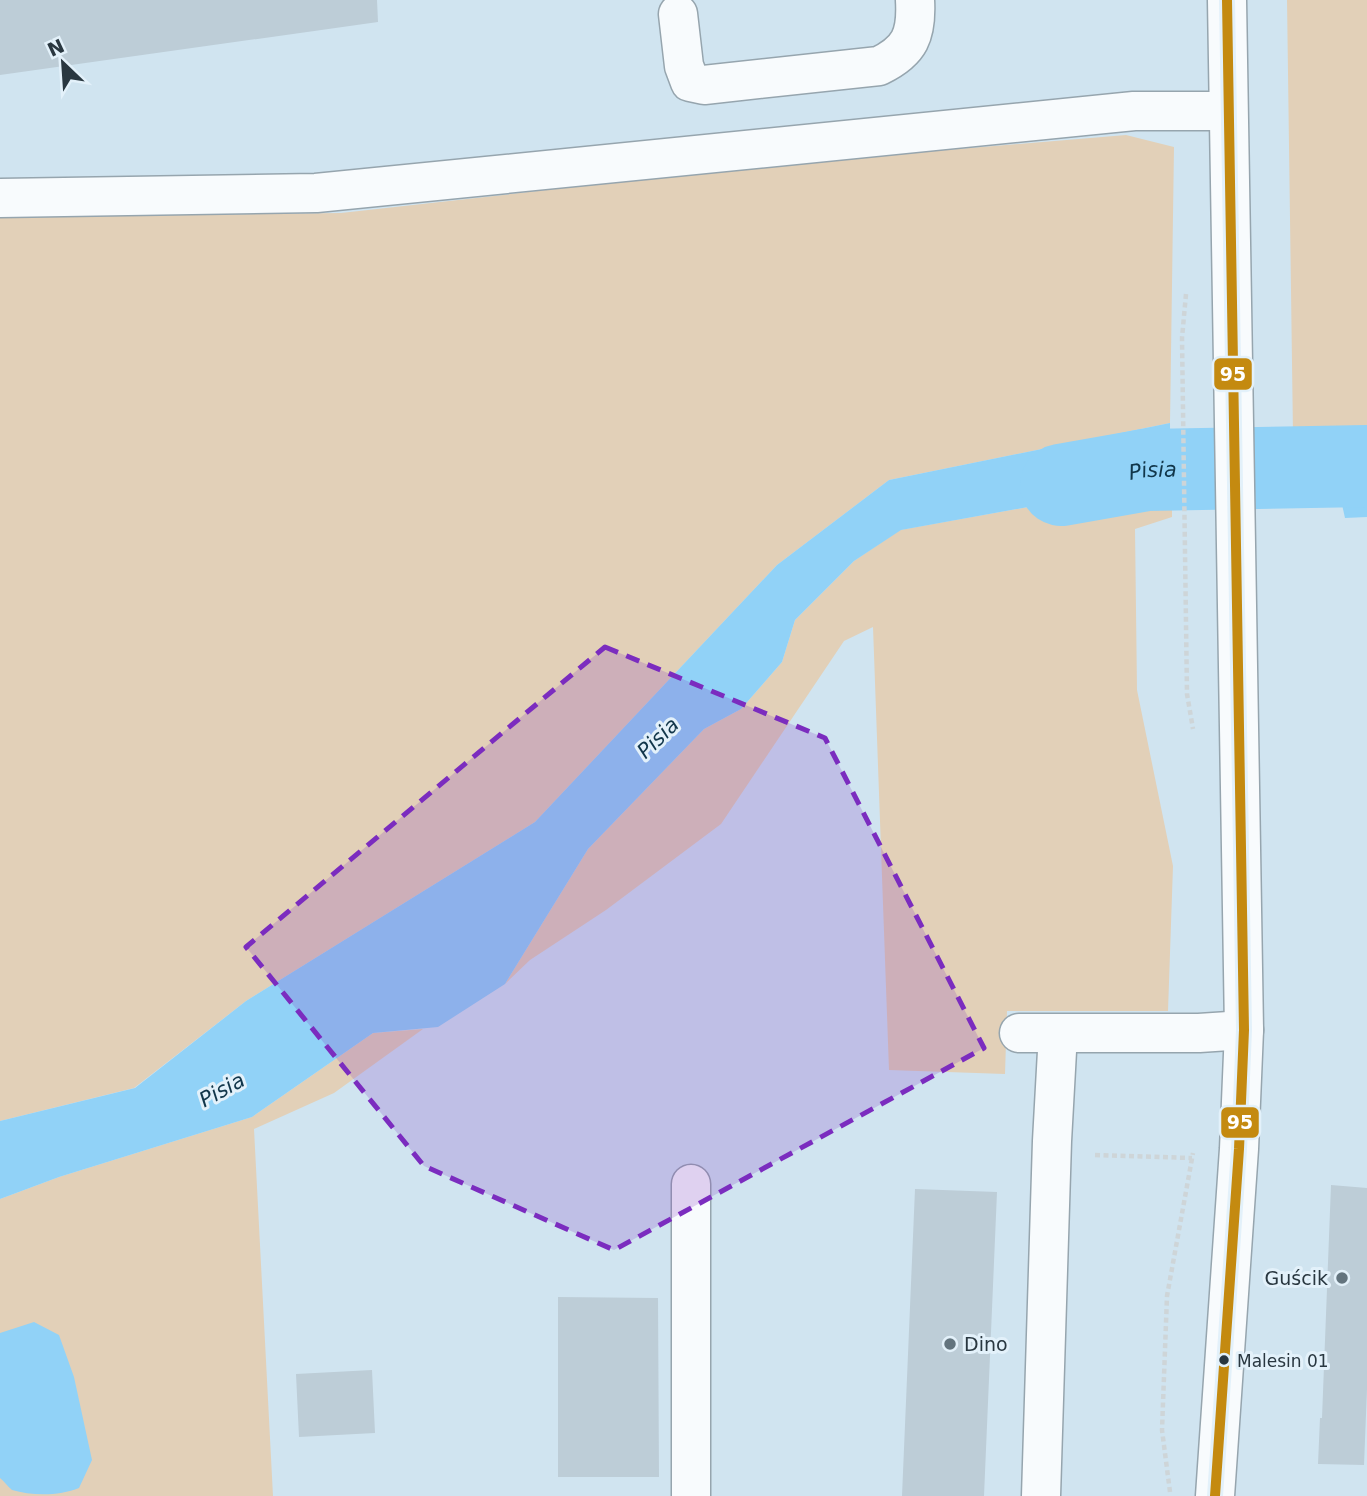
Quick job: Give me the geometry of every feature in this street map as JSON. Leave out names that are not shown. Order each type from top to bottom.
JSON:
[{"type":"main road","points":[[678,14],[684,66],[690,82],[704,85],[879,66],[898,57],[909,44],[915,0]]},
{"type":"main road","points":[[1215,1496],[1239,1149],[1244,1030],[1227,0]]},
{"type":"main road","points":[[0,198],[316,193],[1134,111],[1228,111]]},
{"type":"main road","points":[[1018,1033],[1244,1030]]},
{"type":"main road","points":[[1041,1496],[1051,1154],[1058,1033]]},
{"type":"main road","points":[[691,1184],[691,1496]]},
{"type":"path","points":[[1182,338],[1187,694],[1194,732]]},
{"type":"path","points":[[1170,1496],[1162,1430],[1167,1296],[1194,1145]]},
{"type":"path","points":[[1051,1154],[1192,1158]]},
{"type":"highlighted area","points":[[605,647],[825,738],[984,1048],[614,1250],[424,1166],[246,947]]},
{"type":"shaded area","points":[[1287,0],[1367,0],[1367,433],[1293,435]]},
{"type":"shaded area","points":[[1126,135],[1174,147],[1170,423],[889,480],[777,565],[535,822],[246,1001],[134,1088],[0,1121],[0,217],[341,213],[789,163]]},
{"type":"shaded area","points":[[1172,504],[1172,517],[1135,529],[1137,690],[1173,866],[1168,1011],[1007,1011],[1005,1074],[889,1070],[873,627],[844,641],[721,824],[606,910],[530,960],[505,984],[588,849],[704,729],[741,709],[782,662],[795,620],[854,561],[900,530],[1039,505]]},
{"type":"shaded area","points":[[423,1029],[334,1093],[254,1129],[273,1496],[0,1496],[0,1199],[59,1177],[252,1117],[373,1033]]},
{"type":"water","points":[[1170,423],[1172,504],[1071,507],[1039,505],[901,530],[854,561],[795,620],[782,662],[741,709],[704,729],[588,849],[505,984],[438,1027],[373,1033],[252,1117],[59,1177],[0,1199],[0,1121],[135,1088],[246,1001],[535,822],[777,565],[889,480]]},
{"type":"water","points":[[1367,433],[1367,517],[1345,518],[1341,500],[1294,502],[1293,435]]},
{"type":"water","points":[[34,1322],[59,1335],[74,1377],[92,1460],[79,1488],[63,1493],[20,1492],[12,1490],[0,1478],[0,1333]]},
{"type":"pier","points":[[1170,419],[1174,423],[1175,504],[1172,508]]},
{"type":"pier","points":[[1293,431],[1294,506],[1290,502],[1289,435]]},
{"type":"building","points":[[0,0],[377,0],[378,22],[0,75]]},
{"type":"building","points":[[1331,1185],[1367,1188],[1367,1389],[1364,1465],[1318,1464]]},
{"type":"building","name":"Dino","points":[[915,1189],[997,1192],[984,1496],[902,1496]]},
{"type":"building","points":[[558,1297],[658,1298],[659,1477],[558,1477]]},
{"type":"building","points":[[372,1370],[375,1433],[299,1437],[296,1374]]},
{"type":"waterway","name":"Pisia","points":[[1061,485],[1146,470],[1367,466]]},
{"type":"transit line","name":"95","points":[[1215,1496],[1239,1149],[1244,1030],[1227,0]]},
{"type":"place","name":"Guścik","points":[[1342,1278]]},
{"type":"place","name":"Dino","points":[[950,1344]]},
{"type":"place","name":"Malesin 01","points":[[1224,1360]]}]
